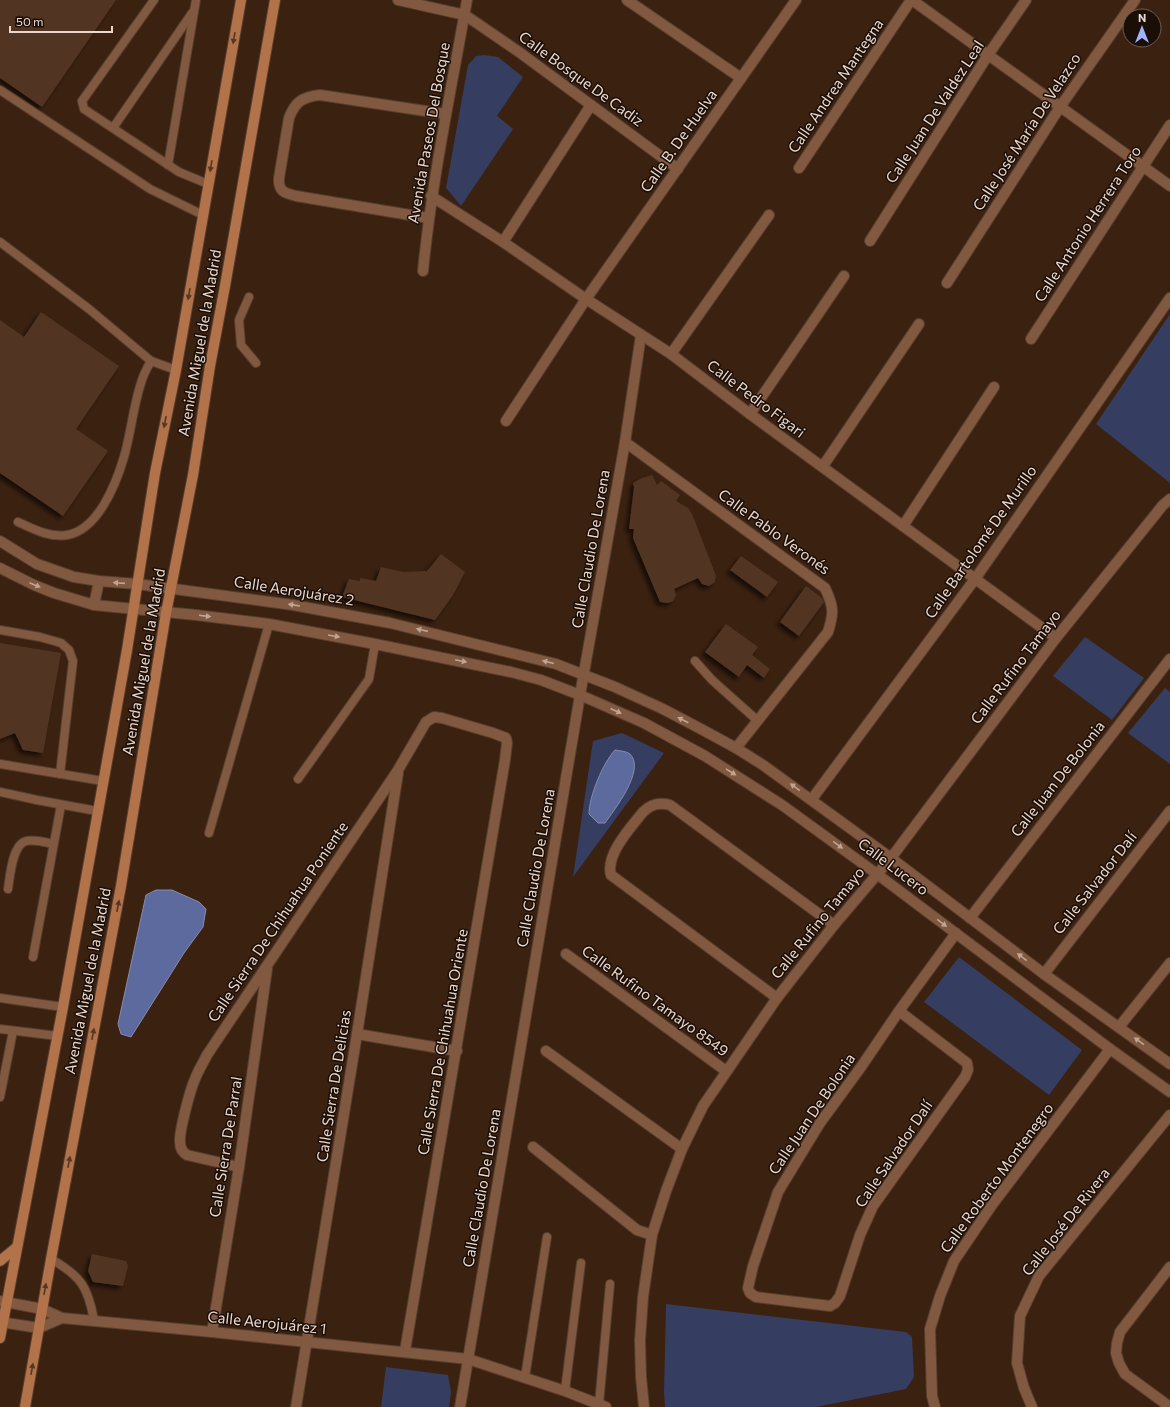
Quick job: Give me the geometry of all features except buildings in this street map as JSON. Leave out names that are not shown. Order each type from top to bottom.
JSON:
[{"type":"main road","name":"Avenida Miguel de la Madrid","points":[[0,1338],[4,1302],[17,1248],[58,1036],[138,584],[155,473],[176,370],[241,0]]},
{"type":"main road","name":"Avenida Miguel de la Madrid","points":[[25,1407],[51,1259],[122,886],[166,613],[193,476],[210,366],[275,0]]},
{"type":"main road","points":[[0,1261],[17,1248]]},
{"type":"street","points":[[398,0],[465,15]]},
{"type":"street","name":"Avenida Paseos Del Bosque","points":[[423,271],[431,196],[467,0]]},
{"type":"street","points":[[626,0],[741,78]]},
{"type":"street","name":"Calle B. De Huelva","points":[[506,421],[586,299],[796,0]]},
{"type":"street","points":[[912,0],[1170,186]]},
{"type":"street","name":"Calle Andrea Mantegna","points":[[799,168],[912,0]]},
{"type":"street","name":"Calle Juan De Valdez Leal","points":[[870,241],[988,55],[1026,0]]},
{"type":"street","name":"Calle José María De Velazco","points":[[947,283],[1060,106],[1135,0]]},
{"type":"street","name":"Calle Bosque De Cadiz","points":[[465,15],[513,48],[678,169]]},
{"type":"street","points":[[428,218],[296,196],[284,192],[280,188],[279,178],[289,118],[297,103],[309,96],[320,95],[445,114]]},
{"type":"street","points":[[503,242],[591,105]]},
{"type":"street","name":"Calle Antonio Herrera Toro","points":[[1031,339],[1170,125]]},
{"type":"street","name":"Calle Pedro Figari","points":[[431,196],[671,354],[750,414],[1056,638]]},
{"type":"street","points":[[671,354],[769,215]]},
{"type":"street","points":[[750,414],[844,276]]},
{"type":"street","name":"Calle Bartolomé De Murillo","points":[[812,799],[975,579],[1170,298]]},
{"type":"street","points":[[823,466],[918,324]]},
{"type":"street","name":"Calle Claudio De Lorena","points":[[460,1407],[580,695],[625,442],[641,335]]},
{"type":"street","points":[[903,526],[994,387]]},
{"type":"street","name":"Calle Pablo Veronés","points":[[625,442],[826,588],[832,602],[832,620],[828,632],[736,748]]},
{"type":"street","name":"Calle Rufino Tamayo","points":[[644,1407],[641,1377],[640,1340],[643,1297],[652,1235],[666,1191],[682,1149],[703,1106],[777,998],[834,925],[891,858],[1056,638],[1163,505],[1170,499]]},
{"type":"street","name":"Calle Aerojuárez 2","points":[[0,541],[37,564],[74,577],[172,588],[293,605],[390,623],[556,664],[584,676]]},
{"type":"street","points":[[0,568],[54,593],[94,605],[269,624],[511,672],[541,680],[580,695]]},
{"type":"street","points":[[94,605],[99,581]]},
{"type":"street","name":"Calle Juan De Bolonia","points":[[970,918],[1170,659]]},
{"type":"street","name":"Calle Lucero","points":[[584,676],[615,687],[663,709],[736,748],[812,799],[1044,974],[1170,1064]]},
{"type":"street","name":"Calle Lucero","points":[[580,695],[644,724],[705,756],[782,805],[1170,1092]]},
{"type":"street","name":"Calle Sierra De Chihuahua Poniente","points":[[239,1167],[195,1157],[182,1152],[180,1147],[180,1135],[192,1085],[207,1054],[398,770],[418,733],[429,719],[434,717],[442,718],[493,732],[506,738]]},
{"type":"street","name":"Calle Sierra De Chihuahua Oriente","points":[[405,1352],[505,760],[507,743],[506,738]]},
{"type":"street","name":"Calle Sierra De Delicias","points":[[296,1407],[308,1342],[398,770]]},
{"type":"street","points":[[777,998],[611,875],[609,870],[613,854],[643,812],[648,807],[656,804],[663,803],[670,805],[834,925]]},
{"type":"street","name":"Calle Salvador Dalí","points":[[1044,974],[1170,811]]},
{"type":"street","name":"Calle Juan De Bolonia","points":[[835,1302],[830,1306],[756,1297],[750,1293],[748,1288],[753,1266],[778,1192],[820,1123],[956,933]]},
{"type":"street","name":"Calle Rufino Tamayo 8549","points":[[566,954],[726,1072]]},
{"type":"street","points":[[1119,1027],[1170,962]]},
{"type":"street","name":"Calle Sierra De Parral","points":[[212,1332],[239,1167],[268,965]]},
{"type":"street","name":"Calle Salvador Dalí","points":[[835,1302],[840,1296],[860,1235],[873,1206],[965,1077],[968,1070],[967,1063],[899,1011]]},
{"type":"street","points":[[357,1034],[457,1051]]},
{"type":"street","name":"Calle Roberto Montenegro","points":[[936,1407],[932,1396],[930,1329],[940,1296],[954,1261],[992,1205],[1110,1049]]},
{"type":"street","points":[[546,1051],[682,1149]]},
{"type":"street","name":"Calle José De Rivera","points":[[1032,1407],[1024,1388],[1017,1363],[1020,1316],[1039,1276],[1170,1116]]},
{"type":"street","points":[[533,1147],[637,1230],[652,1235]]},
{"type":"street","points":[[1170,1267],[1120,1332],[1116,1353],[1125,1374],[1170,1407]]},
{"type":"street","name":"Calle Aerojuárez 1","points":[[4,1302],[42,1309],[62,1318],[94,1320],[468,1359],[525,1377],[603,1405]]},
{"type":"street","name":"Calle Aerojuárez 1","points":[[39,1328],[62,1318]]},
{"type":"street","points":[[1,1322],[39,1328]]},
{"type":"lane","points":[[154,0],[82,101],[84,109],[179,172],[208,184]]},
{"type":"lane","points":[[168,164],[196,0]]},
{"type":"lane","points":[[113,128],[194,11]]},
{"type":"lane","points":[[0,90],[150,189],[203,215]]},
{"type":"lane","points":[[0,242],[89,309],[151,361],[176,370]]},
{"type":"lane","points":[[249,296],[239,320],[241,345],[256,363]]},
{"type":"lane","points":[[18,522],[43,533],[55,535],[67,535],[78,532],[90,524],[100,510],[114,484],[124,458],[141,384],[151,361]]},
{"type":"lane","points":[[209,833],[269,624]]},
{"type":"lane","points":[[0,630],[40,637],[61,643],[69,650],[73,661],[60,774]]},
{"type":"lane","points":[[298,779],[369,679],[375,644]]},
{"type":"lane","points":[[695,661],[712,680],[758,721]]},
{"type":"lane","points":[[0,764],[103,782]]},
{"type":"lane","points":[[0,792],[97,811]]},
{"type":"lane","points":[[33,957],[61,804]]},
{"type":"lane","points":[[8,889],[15,854],[21,843],[32,841],[53,844]]},
{"type":"lane","points":[[0,998],[63,1007]]},
{"type":"lane","points":[[0,1029],[58,1036]]},
{"type":"lane","points":[[0,1096],[13,1031]]},
{"type":"lane","points":[[525,1377],[547,1237]]},
{"type":"lane","points":[[51,1259],[69,1270],[83,1284],[89,1297],[94,1320]]},
{"type":"lane","points":[[565,1391],[581,1263]]},
{"type":"lane","points":[[603,1405],[610,1284]]},
{"type":"shaded area","points":[[484,55],[498,57],[523,77],[497,116],[513,129],[461,206],[446,188],[468,65],[476,56]]},
{"type":"shaded area","points":[[1170,314],[1170,483],[1096,424]]},
{"type":"shaded area","points":[[1085,637],[1144,678],[1112,720],[1053,676]]},
{"type":"shaded area","points":[[1165,688],[1170,692],[1170,764],[1128,733]]},
{"type":"shaded area","points":[[622,733],[664,753],[573,877],[593,741]]},
{"type":"shaded area","points":[[615,750],[630,754],[634,761],[634,770],[627,790],[615,809],[605,823],[598,823],[589,814],[591,798],[606,763]]},
{"type":"shaded area","points":[[156,890],[172,890],[199,902],[206,909],[203,927],[184,953],[131,1037],[121,1034],[118,1024],[146,895]]},
{"type":"shaded area","points":[[959,957],[1082,1050],[1049,1095],[924,1002]]},
{"type":"shaded area","points":[[666,1304],[906,1332],[912,1337],[914,1377],[906,1389],[816,1407],[665,1407]]},
{"type":"shaded area","points":[[386,1367],[448,1375],[451,1392],[449,1407],[381,1407]]}]
